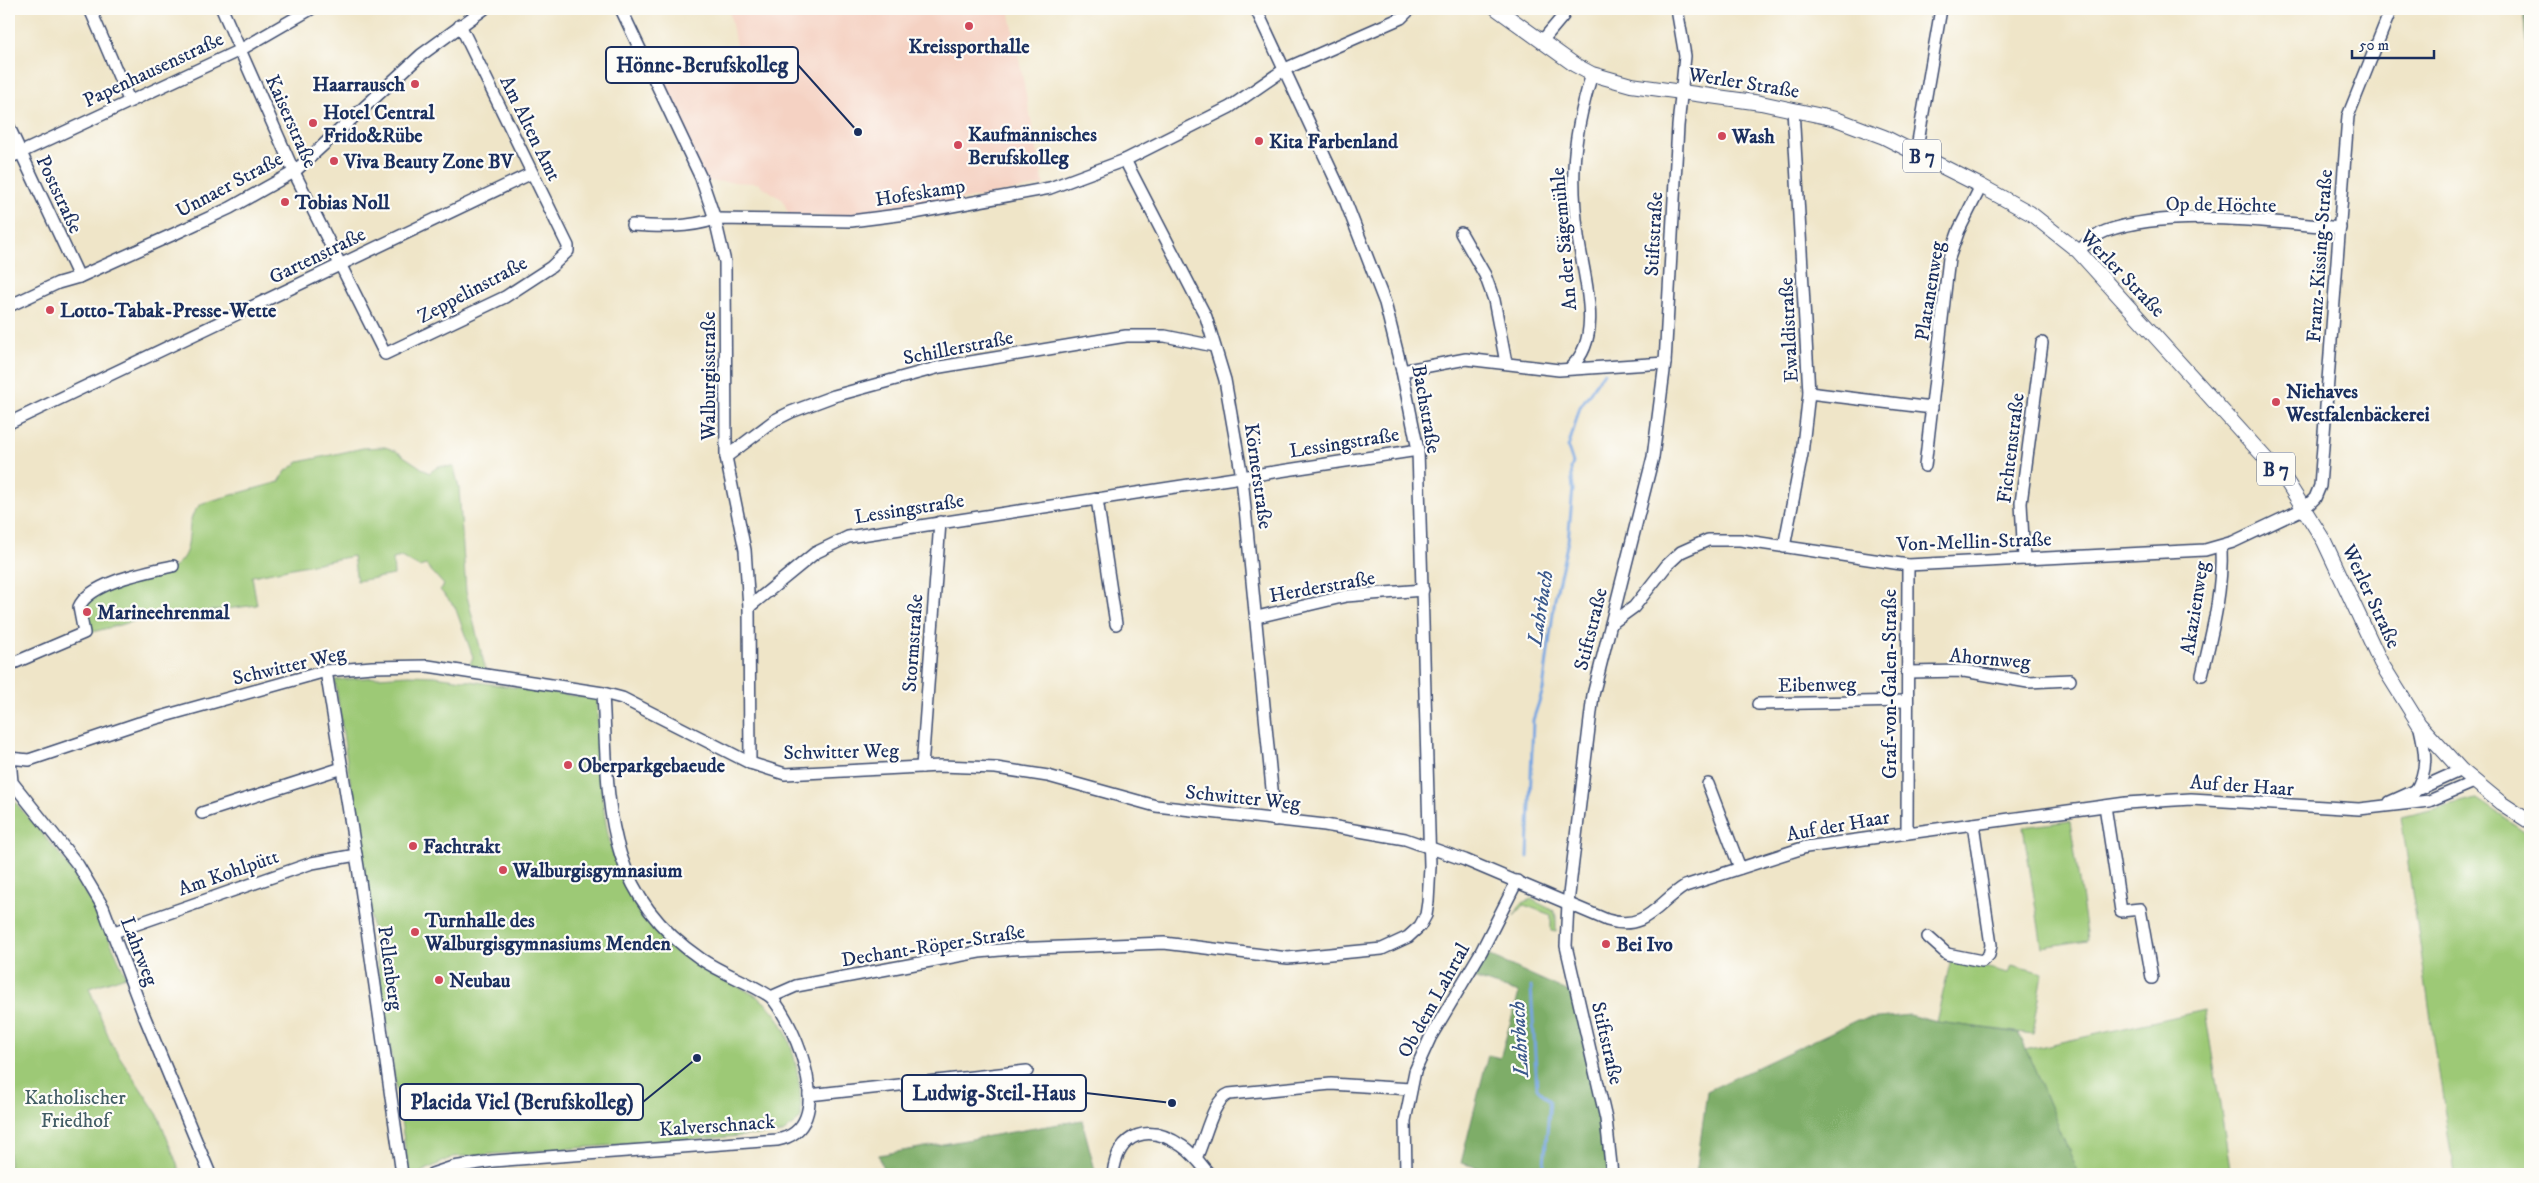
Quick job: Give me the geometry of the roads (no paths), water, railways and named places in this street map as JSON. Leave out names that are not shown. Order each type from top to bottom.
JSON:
[{"type":"main road","name":"Werler Straße","points":[[1497,9],[1592,74],[1631,86],[1793,109],[1854,125],[1916,153],[2030,213],[2078,252],[2262,452],[2305,508],[2330,552],[2381,663],[2419,724],[2474,782],[2529,821]]},
{"type":"street","points":[[90,9],[129,100]]},
{"type":"street","name":"Kaiserstraße","points":[[222,9],[294,172],[339,266],[385,354]]},
{"type":"street","name":"Papenhausenstraße","points":[[9,158],[129,100],[240,50],[311,9]]},
{"type":"street","name":"Unnaer Straße","points":[[9,306],[58,283],[79,277],[230,208],[294,172],[421,54],[484,9]]},
{"type":"street","name":"Walburgisstraße","points":[[621,9],[701,178],[715,219],[725,262],[726,458],[745,550],[749,607],[750,763]]},
{"type":"street","name":"Bachstraße","points":[[1256,9],[1345,200],[1385,302],[1402,371],[1418,450],[1429,846]]},
{"type":"street","name":"Hofeskamp","points":[[632,226],[661,228],[700,224],[715,219],[851,221],[914,213],[1050,188],[1125,160],[1230,107],[1285,69],[1401,18],[1410,9]]},
{"type":"street","points":[[1542,41],[1563,16],[1565,9]]},
{"type":"street","name":"Stiftstraße","points":[[1612,1174],[1606,1119],[1568,955],[1568,903],[1589,718],[1625,564],[1653,458],[1665,363],[1684,56],[1678,9]]},
{"type":"street","points":[[1916,153],[1940,9]]},
{"type":"street","name":"Franz-Kissing-Straße","points":[[2305,508],[2315,498],[2320,486],[2348,116],[2391,9]]},
{"type":"street","name":"Am Alten Amt","points":[[460,26],[568,246]]},
{"type":"street","name":"An der Sägemühle","points":[[1571,367],[1581,358],[1586,345],[1589,326],[1588,301],[1577,234],[1574,168],[1592,74]]},
{"type":"street","name":"Ewaldistraße","points":[[1784,547],[1802,454],[1809,393],[1793,109]]},
{"type":"street","name":"Poststraße","points":[[9,127],[79,277]]},
{"type":"street","name":"Körnerstraße","points":[[1125,160],[1206,317],[1225,380],[1242,477],[1257,617],[1275,820]]},
{"type":"street","name":"Gartenstraße","points":[[9,423],[532,173]]},
{"type":"street","name":"Platanenweg","points":[[1925,466],[1949,258],[1954,243],[1981,186]]},
{"type":"street","name":"Op de Höchte","points":[[2078,252],[2104,232],[2167,220],[2233,219],[2340,228]]},
{"type":"street","points":[[1461,233],[1485,275],[1494,300],[1506,363]]},
{"type":"street","name":"Zeppelinstraße","points":[[385,354],[504,297],[551,267],[565,255],[568,246]]},
{"type":"street","name":"Schillerstraße","points":[[726,458],[775,420],[791,412],[834,396],[940,366],[1126,336],[1165,336],[1214,346]]},
{"type":"street","name":"Fichtenstraße","points":[[2024,558],[2021,503],[2042,343]]},
{"type":"street","points":[[1402,371],[1466,359],[1559,370],[1571,367],[1665,363]]},
{"type":"street","points":[[1809,393],[1932,408]]},
{"type":"street","name":"Lessingstraße","points":[[749,607],[798,565],[833,543],[867,533],[1418,450]]},
{"type":"street","points":[[1097,498],[1116,624]]},
{"type":"street","name":"Von-Mellin-Straße","points":[[1612,623],[1634,607],[1667,564],[1681,552],[1695,544],[1721,538],[1908,565],[2221,547],[2305,508]]},
{"type":"street","name":"Stormstraße","points":[[922,767],[940,522]]},
{"type":"street","name":"Akazienweg","points":[[2202,676],[2217,607],[2222,564],[2221,547]]},
{"type":"street","name":"Graf-von-Galen-Straße","points":[[1907,833],[1908,565]]},
{"type":"street","points":[[9,665],[84,633],[79,607],[82,600],[89,594],[130,578],[173,566]]},
{"type":"street","name":"Herderstraße","points":[[1257,617],[1346,596],[1423,590]]},
{"type":"street","name":"Schwitter Weg","points":[[10,758],[29,760],[139,723],[326,671],[372,667],[428,666],[603,693],[640,706],[750,763],[784,774],[800,775],[922,767],[996,768],[1025,772],[1048,776],[1156,806],[1334,827],[1429,846],[1568,903]]},
{"type":"street","name":"Pellenberg","points":[[326,671],[356,856],[402,1174]]},
{"type":"street","name":"Ahornweg","points":[[1908,672],[1964,671],[2028,682],[2070,680]]},
{"type":"street","points":[[603,693],[612,820],[626,872],[632,886],[653,918],[667,932],[718,969],[771,997]]},
{"type":"street","name":"Eibenweg","points":[[1758,704],[1906,701]]},
{"type":"street","points":[[2414,793],[2421,784],[2426,762],[2419,724]]},
{"type":"street","name":"Lahrweg","points":[[10,758],[12,782],[78,865],[93,888],[114,932],[143,1013],[210,1174]]},
{"type":"street","points":[[202,813],[342,768]]},
{"type":"street","name":"Auf der Haar","points":[[2377,807],[2414,793],[2461,770]]},
{"type":"street","name":"Auf der Haar","points":[[1568,903],[1616,923],[1632,923],[1647,917],[1670,896],[1685,886],[1806,847],[2105,806],[2191,799],[2339,810],[2377,807],[2429,800],[2474,782]]},
{"type":"street","points":[[1708,784],[1740,868]]},
{"type":"street","points":[[2105,806],[2121,911],[2140,909],[2152,978]]},
{"type":"street","points":[[1928,937],[1947,954],[1982,961],[1989,955],[1991,946],[1973,824]]},
{"type":"street","name":"Dechant-Röper-Straße","points":[[771,997],[796,986],[979,952],[1011,949],[1164,942],[1288,958],[1382,949],[1408,937],[1420,926],[1426,915],[1430,866],[1429,846]]},
{"type":"street","name":"Am Kohlpütt","points":[[114,932],[312,863],[356,856]]},
{"type":"street","name":"Ob dem Lahrtal","points":[[1406,1174],[1405,1121],[1415,1071],[1430,1038],[1481,952],[1517,881]]},
{"type":"street","name":"Kalverschnack","points":[[432,1174],[453,1167],[493,1161],[786,1139],[798,1132],[806,1121],[809,1095],[798,1041],[781,1009],[771,997]]},
{"type":"street","points":[[809,1095],[1027,1071]]},
{"type":"street","points":[[1196,1158],[1203,1145],[1218,1101],[1229,1094],[1331,1084],[1411,1089]]},
{"type":"street","points":[[1113,1174],[1118,1153],[1123,1145],[1136,1134],[1158,1134],[1183,1146],[1209,1174]]},
{"type":"waterway","name":"Lahrbach","points":[[1528,857],[1533,720],[1543,690],[1555,598],[1568,541],[1573,489],[1571,468],[1573,463],[1568,448],[1580,407],[1604,372]]},
{"type":"waterway","name":"Lahrbach","points":[[1531,987],[1537,1088],[1550,1101],[1543,1174]]},
{"type":"place","name":"Kreissporthalle","points":[[969,26]]},
{"type":"place","name":"Haarrausch","points":[[415,84]]},
{"type":"place","name":"Hotel Central Frido&Rübe","points":[[313,123]]},
{"type":"place","name":"Hönne-Berufskolleg","points":[[858,132]]},
{"type":"place","name":"Wash","points":[[1722,136]]},
{"type":"place","name":"Kita Farbenland","points":[[1259,141]]},
{"type":"place","name":"Kaufmännisches Berufskolleg","points":[[958,145]]},
{"type":"place","name":"Viva Beauty Zone BV","points":[[334,161]]},
{"type":"place","name":"Tobias Noll","points":[[285,202]]},
{"type":"place","name":"Lotto-Tabak-Presse-Wette","points":[[50,310]]},
{"type":"place","name":"Niehaves Westfalenbäckerei","points":[[2276,402]]},
{"type":"place","name":"Marineehrenmal","points":[[87,612]]},
{"type":"place","name":"Oberparkgebaeude","points":[[568,765]]},
{"type":"place","name":"Fachtrakt","points":[[413,846]]},
{"type":"place","name":"Walburgisgymnasium","points":[[503,870]]},
{"type":"place","name":"Turnhalle des Walburgisgymnasiums Menden","points":[[415,932]]},
{"type":"place","name":"Bei Ivo","points":[[1606,944]]},
{"type":"place","name":"Neubau","points":[[439,980]]},
{"type":"place","name":"Placida Viel (Berufskolleg)","points":[[697,1058]]},
{"type":"place","name":"Ludwig-Steil-Haus","points":[[1172,1103]]},
{"type":"park label","name":"Katholischer Friedhof","points":[[75,1108]]}]
